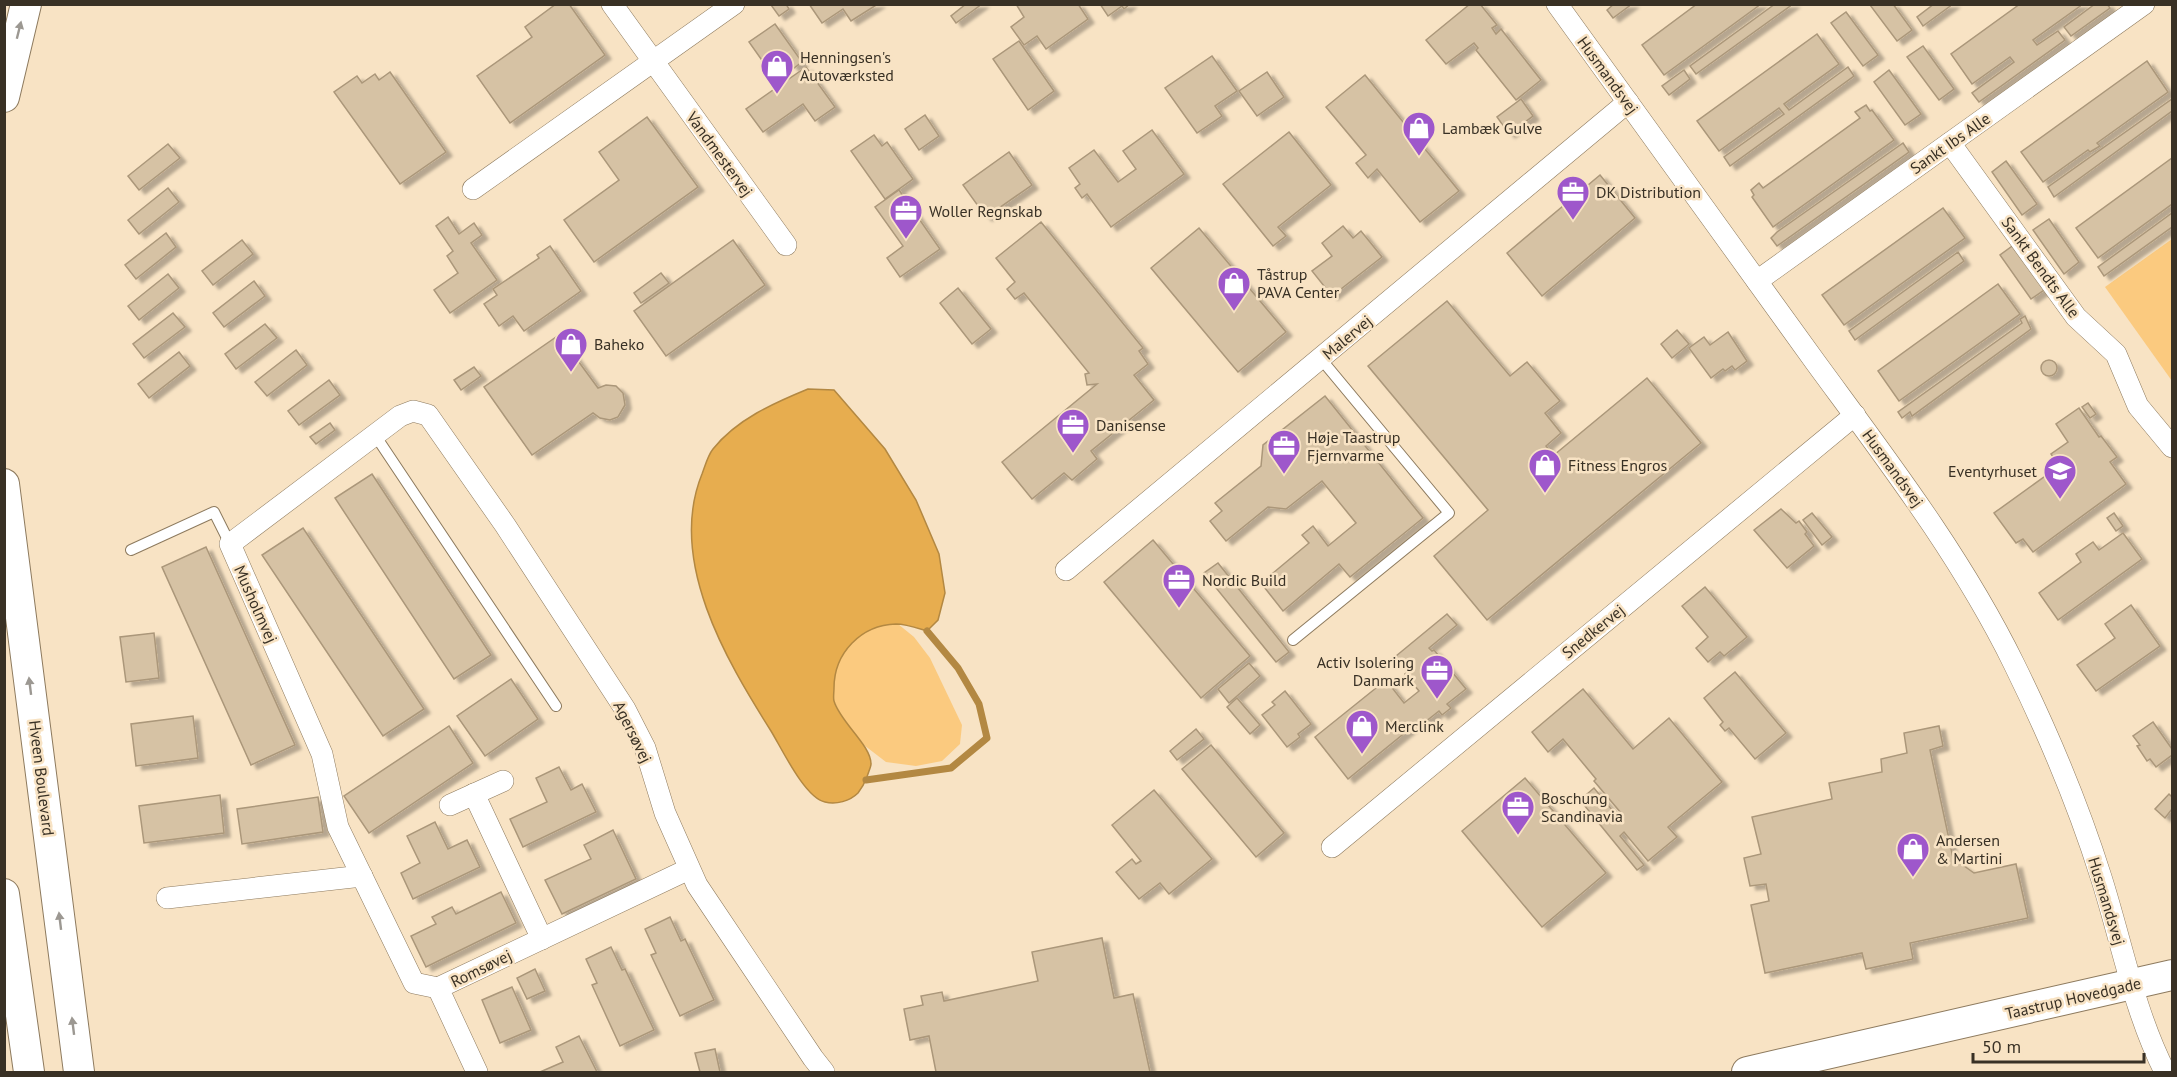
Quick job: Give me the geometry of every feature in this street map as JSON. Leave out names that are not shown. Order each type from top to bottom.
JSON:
[{"type":"main road","points":[[4,97],[26,4]]},
{"type":"main road","name":"Hveen Boulevard","points":[[4,484],[79,1072]]},
{"type":"main road","points":[[4,894],[29,1072]]},
{"type":"main road","name":"Taastrup Hovedgade","points":[[1754,1072],[2172,975]]},
{"type":"street","name":"Vandmestervej","points":[[612,4],[786,245]]},
{"type":"street","points":[[473,189],[734,4]]},
{"type":"street","name":"Husmandsvej","points":[[1557,4],[1923,510],[1979,599],[2014,664],[2061,765],[2102,878],[2151,1044],[2165,1072]]},
{"type":"street","name":"Sankt Ibs Alle","points":[[1757,281],[2144,4]]},
{"type":"street","name":"Malervej","points":[[1066,570],[1628,102]]},
{"type":"street","name":"Sankt Bendts Alle","points":[[1950,143],[2076,317],[2116,354],[2138,406],[2172,447]]},
{"type":"street","name":"Musholmvej","points":[[413,411],[400,416],[230,544],[322,754],[338,827],[414,983],[438,988]]},
{"type":"street","name":"Agersøvej","points":[[413,411],[428,415],[505,525],[625,710],[645,748],[665,813],[697,885],[824,1072]]},
{"type":"street","name":"Snedkervej","points":[[1332,847],[1855,415]]},
{"type":"street","points":[[450,805],[502,781]]},
{"type":"street","points":[[474,794],[542,939]]},
{"type":"street","name":"Romsøvej","points":[[477,1072],[438,988],[689,869]]},
{"type":"street","points":[[167,898],[362,876]]},
{"type":"lane","points":[[1293,640],[1449,513],[1321,359]]},
{"type":"lane","points":[[375,435],[556,706]]},
{"type":"lane","points":[[131,550],[214,512],[230,544]]},
{"type":"shaded area","points":[[2172,239],[2172,381],[2105,287]]},
{"type":"shaded area","points":[[808,389],[834,390],[885,449],[916,500],[939,554],[945,593],[938,620],[927,631],[900,624],[883,626],[861,635],[844,653],[835,675],[834,701],[842,717],[866,749],[871,764],[858,793],[838,803],[817,799],[802,783],[736,673],[706,608],[697,574],[692,540],[693,507],[702,474],[713,449],[733,429],[745,421],[769,406]]},
{"type":"shaded area","points":[[898,624],[914,637],[930,658],[962,725],[960,744],[942,761],[916,766],[886,762],[860,742],[845,723],[834,701],[834,675],[843,652],[860,634],[879,626]]},
{"type":"building","points":[[556,4],[569,4],[605,55],[510,123],[477,76],[532,37],[525,27]]},
{"type":"building","points":[[786,4],[789,9],[779,16],[771,5]]},
{"type":"building","points":[[809,4],[878,4],[851,21],[843,9],[822,23]]},
{"type":"building","points":[[966,4],[982,4],[956,23],[951,16]]},
{"type":"building","points":[[1016,4],[1078,4],[1088,19],[1046,49],[1037,36],[1024,45],[1011,27],[1024,17]]},
{"type":"building","points":[[1100,4],[1130,4],[1124,9],[1122,6],[1108,16]]},
{"type":"building","points":[[1470,4],[1480,4],[1497,25],[1492,28],[1496,34],[1501,29],[1541,80],[1516,100],[1476,50],[1478,48],[1474,43],[1446,64],[1426,40]]},
{"type":"building","points":[[1614,4],[1632,4],[1613,18],[1607,10]]},
{"type":"building","points":[[1697,4],[1761,4],[1664,75],[1642,45]]},
{"type":"building","points":[[1775,4],[1793,4],[1696,74],[1690,66]]},
{"type":"building","points":[[1893,4],[1912,30],[1897,41],[1870,5]]},
{"type":"building","points":[[1934,4],[1953,4],[1923,26],[1917,17]]},
{"type":"building","points":[[2020,4],[2083,4],[2033,40],[2037,45],[2058,31],[2065,40],[1979,102],[1972,93],[2014,62],[2010,57],[1972,84],[1951,54]]},
{"type":"building","points":[[2095,4],[2107,4],[2110,8],[2071,36],[2064,27]]},
{"type":"building","points":[[1846,12],[1878,55],[1863,66],[1831,23]]},
{"type":"building","points":[[775,24],[802,62],[794,68],[788,61],[771,73],[749,42]]},
{"type":"building","points":[[1817,34],[1839,64],[1784,104],[1789,110],[1848,67],[1854,76],[1730,166],[1724,157],[1784,114],[1779,108],[1719,151],[1697,121]]},
{"type":"building","points":[[1019,41],[1054,91],[1028,110],[993,59]]},
{"type":"building","points":[[1923,46],[1954,89],[1939,100],[1907,57]]},
{"type":"building","points":[[1212,56],[1237,91],[1215,106],[1222,116],[1197,133],[1165,88]]},
{"type":"building","points":[[2147,61],[2168,92],[2097,143],[2100,146],[2090,152],[2088,150],[2043,182],[2021,152]]},
{"type":"building","points":[[806,67],[835,107],[815,121],[803,104],[763,132],[746,109]]},
{"type":"building","points":[[1684,70],[1690,79],[1669,95],[1662,86]]},
{"type":"building","points":[[1889,70],[1921,114],[1905,125],[1874,82]]},
{"type":"building","points":[[390,72],[446,152],[400,184],[334,92],[357,76],[362,83],[375,74],[379,80]]},
{"type":"building","points":[[1267,72],[1284,97],[1257,116],[1239,91]]},
{"type":"building","points":[[1365,75],[1459,191],[1420,222],[1377,169],[1368,178],[1356,163],[1366,155],[1326,107]]},
{"type":"building","points":[[1521,99],[1533,116],[1509,134],[1497,117]]},
{"type":"building","points":[[2172,99],[2172,111],[2054,197],[2048,187]]},
{"type":"building","points":[[1866,105],[1894,140],[1773,227],[1752,197],[1754,195],[1751,190],[1759,183],[1763,188],[1860,118],[1855,112]]},
{"type":"building","points":[[925,115],[939,136],[919,150],[905,129]]},
{"type":"building","points":[[647,117],[698,187],[594,262],[564,220],[619,180],[599,152]]},
{"type":"building","points":[[1152,130],[1184,174],[1111,227],[1087,194],[1082,198],[1075,188],[1080,184],[1069,168],[1094,150],[1118,182],[1136,169],[1123,151]]},
{"type":"building","points":[[1289,132],[1331,185],[1278,227],[1286,236],[1273,246],[1223,184]]},
{"type":"building","points":[[874,135],[882,146],[887,142],[913,179],[885,199],[851,151]]},
{"type":"building","points":[[1903,143],[1909,152],[1777,246],[1771,238],[1777,232]]},
{"type":"building","points":[[168,144],[180,158],[139,190],[128,176]]},
{"type":"building","points":[[1009,152],[1032,185],[986,217],[963,185]]},
{"type":"building","points":[[2172,158],[2172,204],[2098,258],[2076,228]]},
{"type":"building","points":[[2006,161],[2037,204],[2022,215],[1992,172]]},
{"type":"building","points":[[1600,175],[1635,218],[1542,296],[1507,253]]},
{"type":"building","points":[[168,188],[179,202],[139,234],[128,220]]},
{"type":"building","points":[[899,190],[940,249],[900,277],[887,258],[903,246],[875,207]]},
{"type":"building","points":[[1943,208],[1965,238],[1844,325],[1822,295]]},
{"type":"building","points":[[2172,213],[2172,227],[2104,276],[2098,267]]},
{"type":"building","points":[[448,217],[459,234],[474,223],[482,235],[471,243],[497,280],[450,313],[434,290],[458,273],[447,256],[453,251],[436,226]]},
{"type":"building","points":[[2049,219],[2079,262],[2064,274],[2033,230]]},
{"type":"building","points":[[1041,222],[1143,348],[1139,351],[1148,364],[1134,375],[1154,400],[1091,451],[1097,459],[1072,480],[1064,473],[1032,499],[1002,462],[1097,384],[1087,385],[1085,374],[1089,373],[1024,293],[1015,299],[1007,289],[1015,282],[996,258]]},
{"type":"building","points":[[1343,226],[1353,238],[1361,231],[1382,257],[1332,296],[1312,271],[1332,256],[1322,243]]},
{"type":"building","points":[[1199,228],[1286,332],[1238,372],[1151,268]]},
{"type":"building","points":[[166,233],[176,247],[136,279],[125,265]]},
{"type":"building","points":[[242,240],[253,254],[213,285],[202,271]]},
{"type":"building","points":[[733,240],[765,285],[666,356],[634,311]]},
{"type":"building","points":[[2015,244],[2047,288],[2031,299],[2000,255]]},
{"type":"building","points":[[550,246],[581,291],[524,331],[513,316],[499,326],[484,304],[497,295],[493,289],[539,258],[537,255]]},
{"type":"building","points":[[1958,252],[1964,261],[1855,340],[1849,331]]},
{"type":"building","points":[[661,273],[669,283],[641,303],[634,293]]},
{"type":"building","points":[[168,274],[179,288],[139,320],[128,306]]},
{"type":"building","points":[[254,281],[265,296],[224,327],[213,313]]},
{"type":"building","points":[[1998,284],[2020,314],[1899,401],[1878,371]]},
{"type":"building","points":[[958,288],[991,329],[972,344],[940,303]]},
{"type":"building","points":[[1447,301],[1510,376],[1527,362],[1560,401],[1545,413],[1561,433],[1546,446],[1554,455],[1647,378],[1701,443],[1487,620],[1434,556],[1488,510],[1368,366]]},
{"type":"building","points":[[173,313],[185,327],[144,358],[133,344]]},
{"type":"building","points":[[2025,316],[2031,329],[1912,416],[1910,412],[1902,418],[1898,412],[2022,323],[2020,319]]},
{"type":"building","points":[[265,324],[277,338],[236,369],[225,354]]},
{"type":"building","points":[[1677,330],[1689,344],[1672,358],[1661,344]]},
{"type":"building","points":[[1728,332],[1747,361],[1735,370],[1732,366],[1725,371],[1723,369],[1711,378],[1689,348],[1704,337],[1710,345]]},
{"type":"building","points":[[559,335],[598,388],[606,385],[616,386],[623,393],[625,405],[618,417],[610,420],[600,418],[593,413],[532,455],[484,387]]},
{"type":"building","points":[[296,350],[307,365],[267,396],[255,382]]},
{"type":"building","points":[[179,352],[190,366],[149,398],[138,384]]},
{"type":"building","points":[[2049,360],[2057,368],[2049,376],[2041,368]]},
{"type":"building","points":[[474,367],[481,376],[461,390],[454,380]]},
{"type":"building","points":[[329,380],[340,395],[299,425],[288,411]]},
{"type":"building","points":[[1325,396],[1423,518],[1350,577],[1339,564],[1283,611],[1261,583],[1309,543],[1302,535],[1313,526],[1328,546],[1356,523],[1322,481],[1286,509],[1268,507],[1226,541],[1210,521],[1222,511],[1215,503],[1261,466],[1263,445]]},
{"type":"building","points":[[2088,403],[2096,414],[2090,418],[2082,407]]},
{"type":"building","points":[[2079,408],[2099,437],[2101,436],[2117,457],[2110,462],[2126,484],[2033,552],[2023,539],[2016,543],[1994,513],[2059,466],[2051,454],[2068,442],[2056,424]]},
{"type":"building","points":[[330,423],[335,430],[316,444],[310,437]]},
{"type":"building","points":[[372,474],[491,655],[454,679],[335,498]]},
{"type":"building","points":[[1781,509],[1796,523],[1799,521],[1814,546],[1787,568],[1754,530]]},
{"type":"building","points":[[1812,513],[1832,537],[1822,545],[1803,520]]},
{"type":"building","points":[[2114,513],[2123,526],[2116,531],[2107,518]]},
{"type":"building","points":[[303,528],[424,709],[383,736],[262,555]]},
{"type":"building","points":[[2123,533],[2142,559],[2058,620],[2039,593],[2081,562],[2076,554],[2093,542],[2099,550]]},
{"type":"building","points":[[1153,540],[1250,656],[1201,698],[1104,582]]},
{"type":"building","points":[[206,547],[295,745],[251,765],[162,567]]},
{"type":"building","points":[[1218,563],[1289,652],[1276,662],[1204,573]]},
{"type":"building","points":[[1705,587],[1747,637],[1724,656],[1720,652],[1708,662],[1696,648],[1708,637],[1682,606]]},
{"type":"building","points":[[2131,605],[2160,646],[2096,691],[2077,665],[2115,638],[2105,624]]},
{"type":"building","points":[[1447,614],[1457,625],[1429,648],[1434,650],[1466,689],[1447,704],[1451,708],[1442,715],[1439,711],[1420,726],[1417,723],[1348,779],[1315,737],[1386,680],[1404,703],[1419,691],[1405,674],[1409,671],[1396,656]]},
{"type":"building","points":[[154,633],[159,678],[126,682],[120,637]]},
{"type":"building","points":[[1249,663],[1260,676],[1229,703],[1218,689]]},
{"type":"building","points":[[1735,672],[1786,733],[1755,759],[1729,728],[1725,731],[1720,725],[1723,722],[1704,698]]},
{"type":"building","points":[[511,679],[538,719],[485,756],[457,716]]},
{"type":"building","points":[[1583,689],[1633,749],[1669,718],[1722,782],[1668,827],[1677,837],[1648,861],[1624,832],[1620,836],[1644,865],[1637,870],[1580,800],[1594,788],[1617,816],[1621,813],[1594,781],[1596,779],[1563,739],[1548,752],[1532,732]]},
{"type":"building","points":[[1285,691],[1311,724],[1287,747],[1262,715],[1275,705],[1272,702]]},
{"type":"building","points":[[1237,698],[1260,725],[1250,734],[1227,707]]},
{"type":"building","points":[[193,716],[198,758],[136,766],[131,724]]},
{"type":"building","points":[[2153,722],[2172,749],[2172,755],[2156,767],[2150,759],[2147,761],[2133,736]]},
{"type":"building","points":[[449,726],[473,763],[369,833],[344,796]]},
{"type":"building","points":[[1939,726],[1943,746],[1930,750],[1953,858],[1974,873],[2016,864],[2028,918],[1910,943],[1913,959],[1866,969],[1862,953],[1765,973],[1751,905],[1769,901],[1766,884],[1750,886],[1744,858],[1761,854],[1752,817],[1832,799],[1829,783],[1882,772],[1881,759],[1907,753],[1904,733]]},
{"type":"building","points":[[1196,729],[1204,739],[1177,760],[1170,751]]},
{"type":"building","points":[[1211,745],[1284,833],[1256,857],[1182,769]]},
{"type":"building","points":[[559,767],[571,790],[582,784],[596,812],[523,847],[510,819],[547,802],[536,778]]},
{"type":"building","points":[[1525,778],[1606,873],[1542,927],[1462,831]]},
{"type":"building","points":[[1154,790],[1212,859],[1169,894],[1160,883],[1139,899],[1116,872],[1132,859],[1136,864],[1141,861],[1112,825]]},
{"type":"building","points":[[2169,794],[2172,797],[2172,809],[2165,818],[2155,809]]},
{"type":"building","points":[[220,795],[224,833],[144,843],[139,806]]},
{"type":"building","points":[[318,797],[323,832],[242,844],[237,809]]},
{"type":"building","points":[[435,822],[448,849],[467,840],[480,867],[413,899],[401,873],[420,863],[407,836]]},
{"type":"building","points":[[613,830],[636,879],[562,914],[545,880],[591,859],[584,845]]},
{"type":"building","points":[[501,892],[516,923],[426,967],[411,936],[436,924],[432,917],[452,907],[456,914]]},
{"type":"building","points":[[670,917],[681,941],[685,939],[714,1000],[680,1016],[651,955],[656,953],[645,929]]},
{"type":"building","points":[[1102,938],[1114,998],[1133,994],[1150,1072],[936,1072],[929,1036],[910,1040],[904,1009],[923,1005],[921,996],[942,992],[944,1001],[1038,981],[1032,952]]},
{"type":"building","points":[[611,947],[622,970],[625,969],[654,1030],[620,1046],[592,985],[597,983],[586,959]]},
{"type":"building","points":[[535,969],[545,991],[527,999],[517,978]]},
{"type":"building","points":[[512,987],[531,1030],[500,1043],[482,1000]]},
{"type":"building","points":[[579,1036],[597,1072],[540,1072],[563,1062],[556,1047]]},
{"type":"building","points":[[715,1049],[720,1072],[700,1072],[695,1053]]},
{"type":"waterway","points":[[866,780],[951,768],[987,738],[979,704],[958,668],[927,631]]},
{"type":"place","name":"Henningsen's Autoværksted","points":[[777,95]]},
{"type":"place","name":"Lambæk Gulve","points":[[1419,157]]},
{"type":"place","name":"DK Distribution","points":[[1573,221]]},
{"type":"place","name":"Woller Regnskab","points":[[906,240]]},
{"type":"place","name":"Tåstrup PAVA Center","points":[[1234,312]]},
{"type":"place","name":"Baheko","points":[[571,373]]},
{"type":"place","name":"Danisense","points":[[1073,454]]},
{"type":"place","name":"Høje Taastrup Fjernvarme","points":[[1284,475]]},
{"type":"place","name":"Fitness Engros","points":[[1545,494]]},
{"type":"place","name":"Eventyrhuset","points":[[2060,500]]},
{"type":"place","name":"Nordic Build","points":[[1179,609]]},
{"type":"place","name":"Activ Isolering Danmark","points":[[1437,700]]},
{"type":"place","name":"Merclink","points":[[1362,755]]},
{"type":"place","name":"Boschung Scandinavia","points":[[1518,836]]},
{"type":"place","name":"Andersen & Martini","points":[[1913,878]]}]
